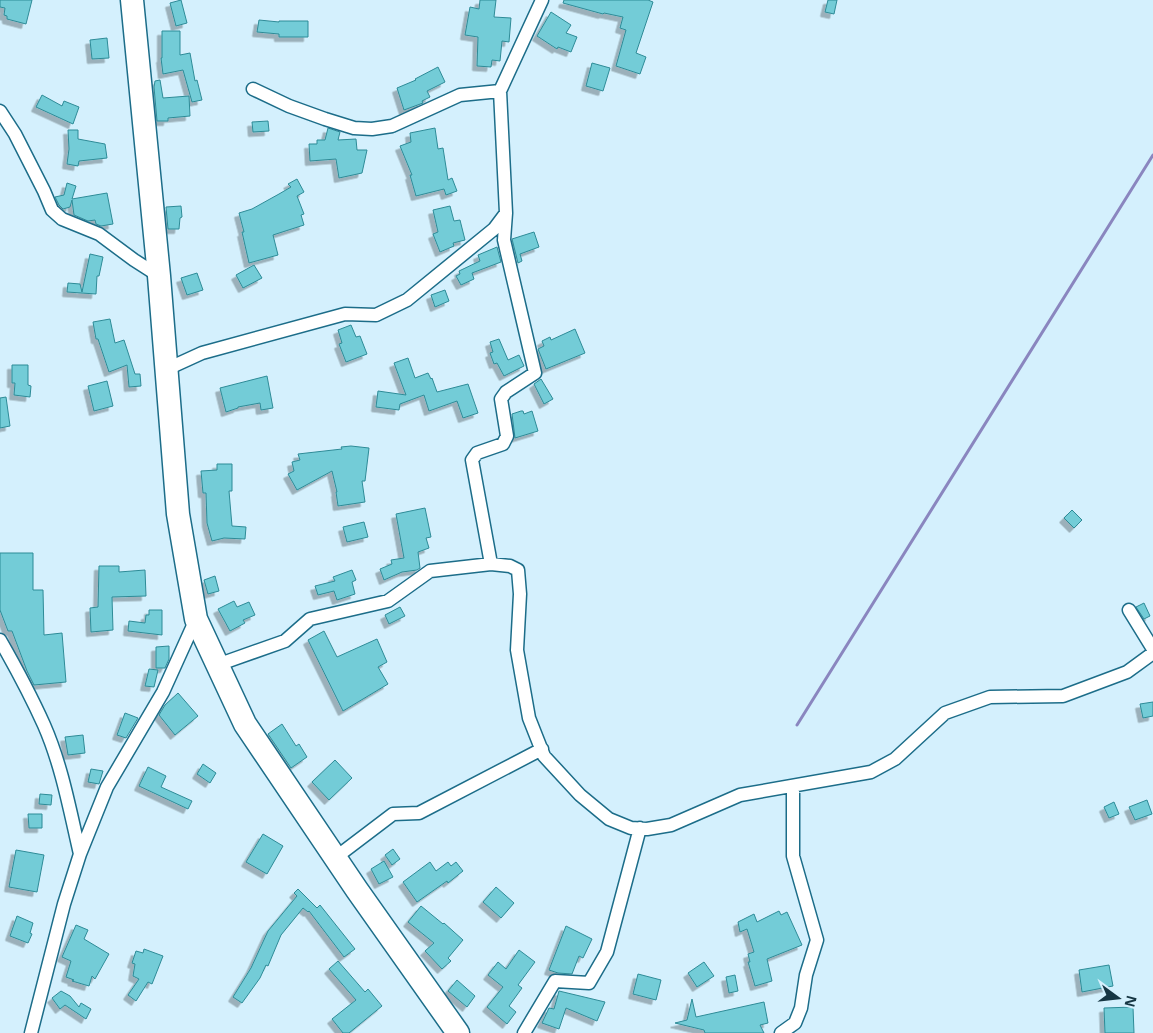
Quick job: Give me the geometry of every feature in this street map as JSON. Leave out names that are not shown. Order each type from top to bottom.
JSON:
[{"type":"highway","points":[[132,0],[159,276],[178,514],[196,619],[245,724],[335,858],[458,1033]]},
{"type":"street","points":[[490,564],[472,460],[477,453],[502,444],[507,436],[501,399],[506,392],[535,374],[504,240],[506,213],[500,91],[542,0]]},
{"type":"street","points":[[253,89],[289,106],[325,119],[354,128],[372,129],[392,126],[460,95],[500,91]]},
{"type":"street","points":[[0,111],[15,134],[52,210],[62,219],[99,234],[159,276]]},
{"type":"street","points":[[167,369],[202,353],[345,314],[376,315],[407,300],[494,229],[506,213]]},
{"type":"street","points":[[217,665],[285,641],[310,619],[388,601],[430,571],[490,564],[510,566],[518,570],[520,594],[517,650],[529,718],[544,756],[587,801],[610,819],[631,828],[640,828],[671,825],[740,795],[871,772],[895,759],[945,713],[990,697],[1063,696],[1127,672],[1153,651],[1128,610]]},
{"type":"street","points":[[31,1033],[64,904],[80,854],[107,787],[163,692],[196,619]]},
{"type":"street","points":[[0,640],[15,665],[44,726],[58,765],[80,854]]},
{"type":"street","points":[[335,858],[393,814],[419,813],[542,749]]},
{"type":"street","points":[[782,1033],[795,1023],[801,1008],[806,975],[818,940],[793,856],[793,786]]},
{"type":"street","points":[[524,1033],[555,981],[588,983],[607,952],[640,828]]},
{"type":"building","points":[[0,0],[32,0],[26,24],[7,19],[7,16],[4,15],[5,8],[0,7]]},
{"type":"building","points":[[181,0],[187,23],[176,26],[170,3]]},
{"type":"building","points":[[480,0],[496,0],[494,17],[511,18],[509,42],[502,41],[500,61],[492,60],[491,67],[477,66],[478,37],[465,35],[470,7],[479,9]]},
{"type":"building","points":[[564,0],[648,0],[653,2],[636,53],[646,57],[640,74],[616,66],[626,30],[620,28],[623,17],[603,14],[563,3]]},
{"type":"building","points":[[828,0],[837,0],[834,14],[825,12]]},
{"type":"building","points":[[551,12],[571,25],[566,33],[577,37],[571,52],[558,47],[557,49],[537,36]]},
{"type":"building","points":[[259,20],[279,22],[308,21],[308,37],[279,37],[279,34],[257,32]]},
{"type":"building","points":[[162,31],[180,31],[180,55],[190,53],[195,81],[197,80],[202,100],[192,102],[183,70],[163,74],[161,58]]},
{"type":"building","points":[[107,38],[109,58],[92,59],[90,40]]},
{"type":"building","points":[[592,63],[610,68],[603,91],[586,86]]},
{"type":"building","points":[[438,67],[445,82],[427,91],[430,97],[422,101],[423,103],[404,110],[397,88],[416,80]]},
{"type":"building","points":[[160,80],[163,98],[189,96],[190,116],[168,118],[168,121],[157,121],[154,87],[155,81]]},
{"type":"building","points":[[42,95],[62,106],[64,101],[79,107],[73,124],[36,107]]},
{"type":"building","points":[[268,121],[269,131],[253,132],[252,122]]},
{"type":"building","points":[[328,128],[340,132],[338,140],[356,139],[357,150],[367,150],[362,173],[339,178],[336,159],[310,161],[309,144],[317,144],[317,140],[325,140]]},
{"type":"building","points":[[435,128],[438,149],[443,148],[448,180],[452,178],[457,191],[446,195],[444,189],[416,196],[410,175],[412,175],[400,146],[411,142],[410,133]]},
{"type":"building","points":[[68,130],[78,130],[78,139],[105,144],[107,158],[79,161],[78,166],[67,164],[69,149]]},
{"type":"building","points":[[297,179],[304,192],[297,196],[304,214],[301,215],[304,225],[273,235],[278,255],[249,263],[239,213],[252,209],[291,187],[288,184]]},
{"type":"building","points":[[67,183],[76,186],[72,199],[107,193],[113,224],[101,226],[96,224],[95,220],[88,221],[74,215],[72,200],[70,207],[63,209],[55,197],[64,195]]},
{"type":"building","points":[[181,206],[182,217],[180,218],[179,229],[168,229],[166,207]]},
{"type":"building","points":[[450,206],[454,221],[460,220],[465,240],[453,243],[454,246],[440,252],[433,234],[438,232],[433,210]]},
{"type":"building","points":[[534,232],[539,247],[520,254],[522,261],[518,263],[512,239]]},
{"type":"building","points":[[497,247],[501,262],[472,273],[474,279],[461,285],[456,276],[460,274],[459,271],[480,261],[478,255]]},
{"type":"building","points":[[90,254],[103,257],[99,276],[97,276],[96,294],[67,292],[68,283],[80,284],[82,292]]},
{"type":"building","points":[[254,265],[262,278],[243,288],[236,275]]},
{"type":"building","points":[[197,273],[203,290],[187,295],[181,278]]},
{"type":"building","points":[[445,290],[449,301],[435,307],[431,295]]},
{"type":"building","points":[[110,319],[115,343],[124,340],[135,374],[140,374],[141,386],[129,387],[127,365],[109,372],[98,339],[96,339],[93,322]]},
{"type":"building","points":[[351,325],[356,337],[360,336],[367,354],[346,362],[339,344],[342,343],[338,330]]},
{"type":"building","points":[[575,329],[585,353],[546,369],[538,349],[544,346],[542,341],[550,337],[551,340]]},
{"type":"building","points":[[499,339],[508,360],[519,355],[524,366],[504,376],[497,363],[494,364],[490,353],[493,352],[490,342]]},
{"type":"building","points":[[408,358],[415,378],[428,373],[437,392],[468,384],[478,413],[463,418],[457,401],[429,411],[424,395],[400,404],[399,410],[376,407],[378,391],[406,395],[394,363]]},
{"type":"building","points":[[12,365],[28,365],[28,385],[31,386],[30,397],[14,395],[15,383],[12,383]]},
{"type":"building","points":[[267,376],[273,408],[261,410],[260,403],[238,407],[226,412],[220,388]]},
{"type":"building","points":[[541,379],[553,399],[544,404],[534,384]]},
{"type":"building","points":[[107,381],[113,406],[94,411],[88,386]]},
{"type":"building","points":[[6,397],[10,426],[0,428],[0,398]]},
{"type":"building","points":[[521,411],[524,414],[532,411],[538,431],[515,438],[512,414]]},
{"type":"building","points":[[341,447],[369,448],[365,481],[362,481],[365,502],[338,506],[332,471],[297,490],[288,474],[294,471],[292,462],[300,460],[298,454],[342,449]]},
{"type":"building","points":[[217,464],[232,464],[232,491],[229,491],[232,526],[246,527],[245,539],[224,538],[212,541],[207,523],[206,493],[203,493],[201,471],[217,470]]},
{"type":"building","points":[[425,508],[431,537],[426,538],[429,548],[418,552],[420,568],[402,572],[384,580],[380,569],[392,564],[391,560],[404,558],[396,514]]},
{"type":"building","points":[[1072,510],[1082,520],[1074,528],[1064,518]]},
{"type":"building","points":[[364,522],[368,537],[347,542],[343,527]]},
{"type":"building","points":[[0,553],[33,553],[33,590],[43,590],[44,635],[62,633],[66,682],[34,685],[12,631],[8,631],[0,610]]},
{"type":"building","points":[[99,566],[119,566],[119,572],[145,570],[146,596],[112,597],[113,630],[91,632],[90,608],[98,607]]},
{"type":"building","points":[[352,570],[356,580],[352,582],[355,594],[337,600],[334,591],[318,595],[315,586],[335,581],[333,577]]},
{"type":"building","points":[[215,576],[219,591],[208,594],[204,580]]},
{"type":"building","points":[[234,601],[237,607],[249,602],[255,615],[243,620],[245,623],[230,631],[218,609]]},
{"type":"building","points":[[1144,603],[1150,616],[1144,619],[1136,607]]},
{"type":"building","points":[[400,607],[405,616],[389,624],[385,615]]},
{"type":"building","points":[[149,610],[162,610],[162,635],[128,631],[129,621],[145,623]]},
{"type":"building","points":[[324,631],[337,657],[377,639],[387,662],[378,667],[388,684],[343,711],[308,640]]},
{"type":"building","points":[[169,646],[169,659],[165,668],[156,668],[156,647]]},
{"type":"building","points":[[149,669],[158,670],[154,687],[145,686]]},
{"type":"building","points":[[178,693],[198,716],[175,735],[159,715],[165,705]]},
{"type":"building","points":[[1153,702],[1153,716],[1143,718],[1140,704]]},
{"type":"building","points":[[125,713],[138,718],[126,738],[117,735]]},
{"type":"building","points":[[282,724],[296,746],[299,744],[307,757],[291,768],[268,734]]},
{"type":"building","points":[[83,735],[85,753],[68,755],[65,737]]},
{"type":"building","points":[[335,760],[352,778],[329,800],[312,782]]},
{"type":"building","points":[[203,764],[216,773],[210,783],[197,774]]},
{"type":"building","points":[[148,767],[166,776],[161,787],[192,801],[188,809],[139,786]]},
{"type":"building","points":[[91,769],[103,771],[99,784],[88,782]]},
{"type":"building","points":[[40,794],[52,795],[51,805],[39,804]]},
{"type":"building","points":[[1147,800],[1152,814],[1135,820],[1129,807]]},
{"type":"building","points":[[1114,802],[1119,814],[1109,818],[1104,807]]},
{"type":"building","points":[[28,814],[42,814],[42,828],[29,828]]},
{"type":"building","points":[[263,834],[283,846],[267,874],[246,862]]},
{"type":"building","points":[[393,849],[400,859],[392,865],[385,855]]},
{"type":"building","points":[[16,850],[44,855],[37,892],[9,887]]},
{"type":"building","points":[[384,861],[393,877],[379,884],[371,869]]},
{"type":"building","points":[[430,862],[436,871],[448,862],[451,866],[456,862],[463,871],[448,883],[447,881],[417,902],[403,882]]},
{"type":"building","points":[[496,887],[514,903],[501,918],[483,902]]},
{"type":"building","points":[[298,889],[317,908],[320,905],[355,949],[344,957],[309,911],[303,908],[281,935],[268,966],[266,965],[260,978],[242,1003],[233,997],[251,968],[268,931],[297,896],[294,893]]},
{"type":"building","points":[[421,906],[463,940],[448,958],[451,961],[442,969],[425,951],[434,943],[408,922]]},
{"type":"building","points":[[779,911],[781,915],[787,912],[802,945],[767,959],[772,981],[755,986],[748,962],[750,962],[748,954],[754,952],[747,929],[740,932],[738,922],[754,914],[757,922]]},
{"type":"building","points":[[17,916],[33,923],[30,933],[32,934],[28,943],[10,936]]},
{"type":"building","points":[[76,925],[88,930],[84,939],[109,954],[95,979],[92,976],[89,986],[72,981],[74,980],[66,977],[71,961],[62,957]]},
{"type":"building","points":[[566,926],[592,939],[583,958],[579,956],[572,974],[549,970]]},
{"type":"building","points":[[144,949],[163,956],[152,984],[148,982],[136,1001],[128,995],[139,979],[133,976],[135,964],[132,963],[136,951],[143,953]]},
{"type":"building","points":[[519,950],[535,962],[518,985],[522,988],[509,1006],[516,1012],[507,1024],[487,1007],[503,987],[488,975],[498,962],[506,969]]},
{"type":"building","points":[[338,961],[365,992],[368,989],[382,1006],[349,1033],[343,1033],[332,1019],[356,1000],[329,969]]},
{"type":"building","points":[[704,962],[714,976],[697,987],[688,973]]},
{"type":"building","points":[[1109,965],[1113,986],[1082,992],[1079,970]]},
{"type":"building","points":[[638,974],[661,980],[656,1000],[633,994]]},
{"type":"building","points":[[735,975],[738,991],[729,993],[726,977]]},
{"type":"building","points":[[457,980],[475,996],[467,1007],[448,991]]},
{"type":"building","points":[[61,991],[70,996],[79,1007],[81,1003],[91,1009],[86,1019],[65,1005],[60,1009],[52,998]]},
{"type":"building","points":[[559,991],[605,1002],[597,1021],[566,1008],[559,1029],[542,1023],[549,1008],[554,1009]]},
{"type":"building","points":[[692,999],[696,1017],[764,1002],[768,1023],[760,1025],[764,1033],[705,1033],[704,1030],[675,1023],[687,1020]]},
{"type":"building","points":[[1133,1007],[1134,1033],[1105,1033],[1104,1008]]},
{"type":"waterway","points":[[797,725],[1153,155]]}]
